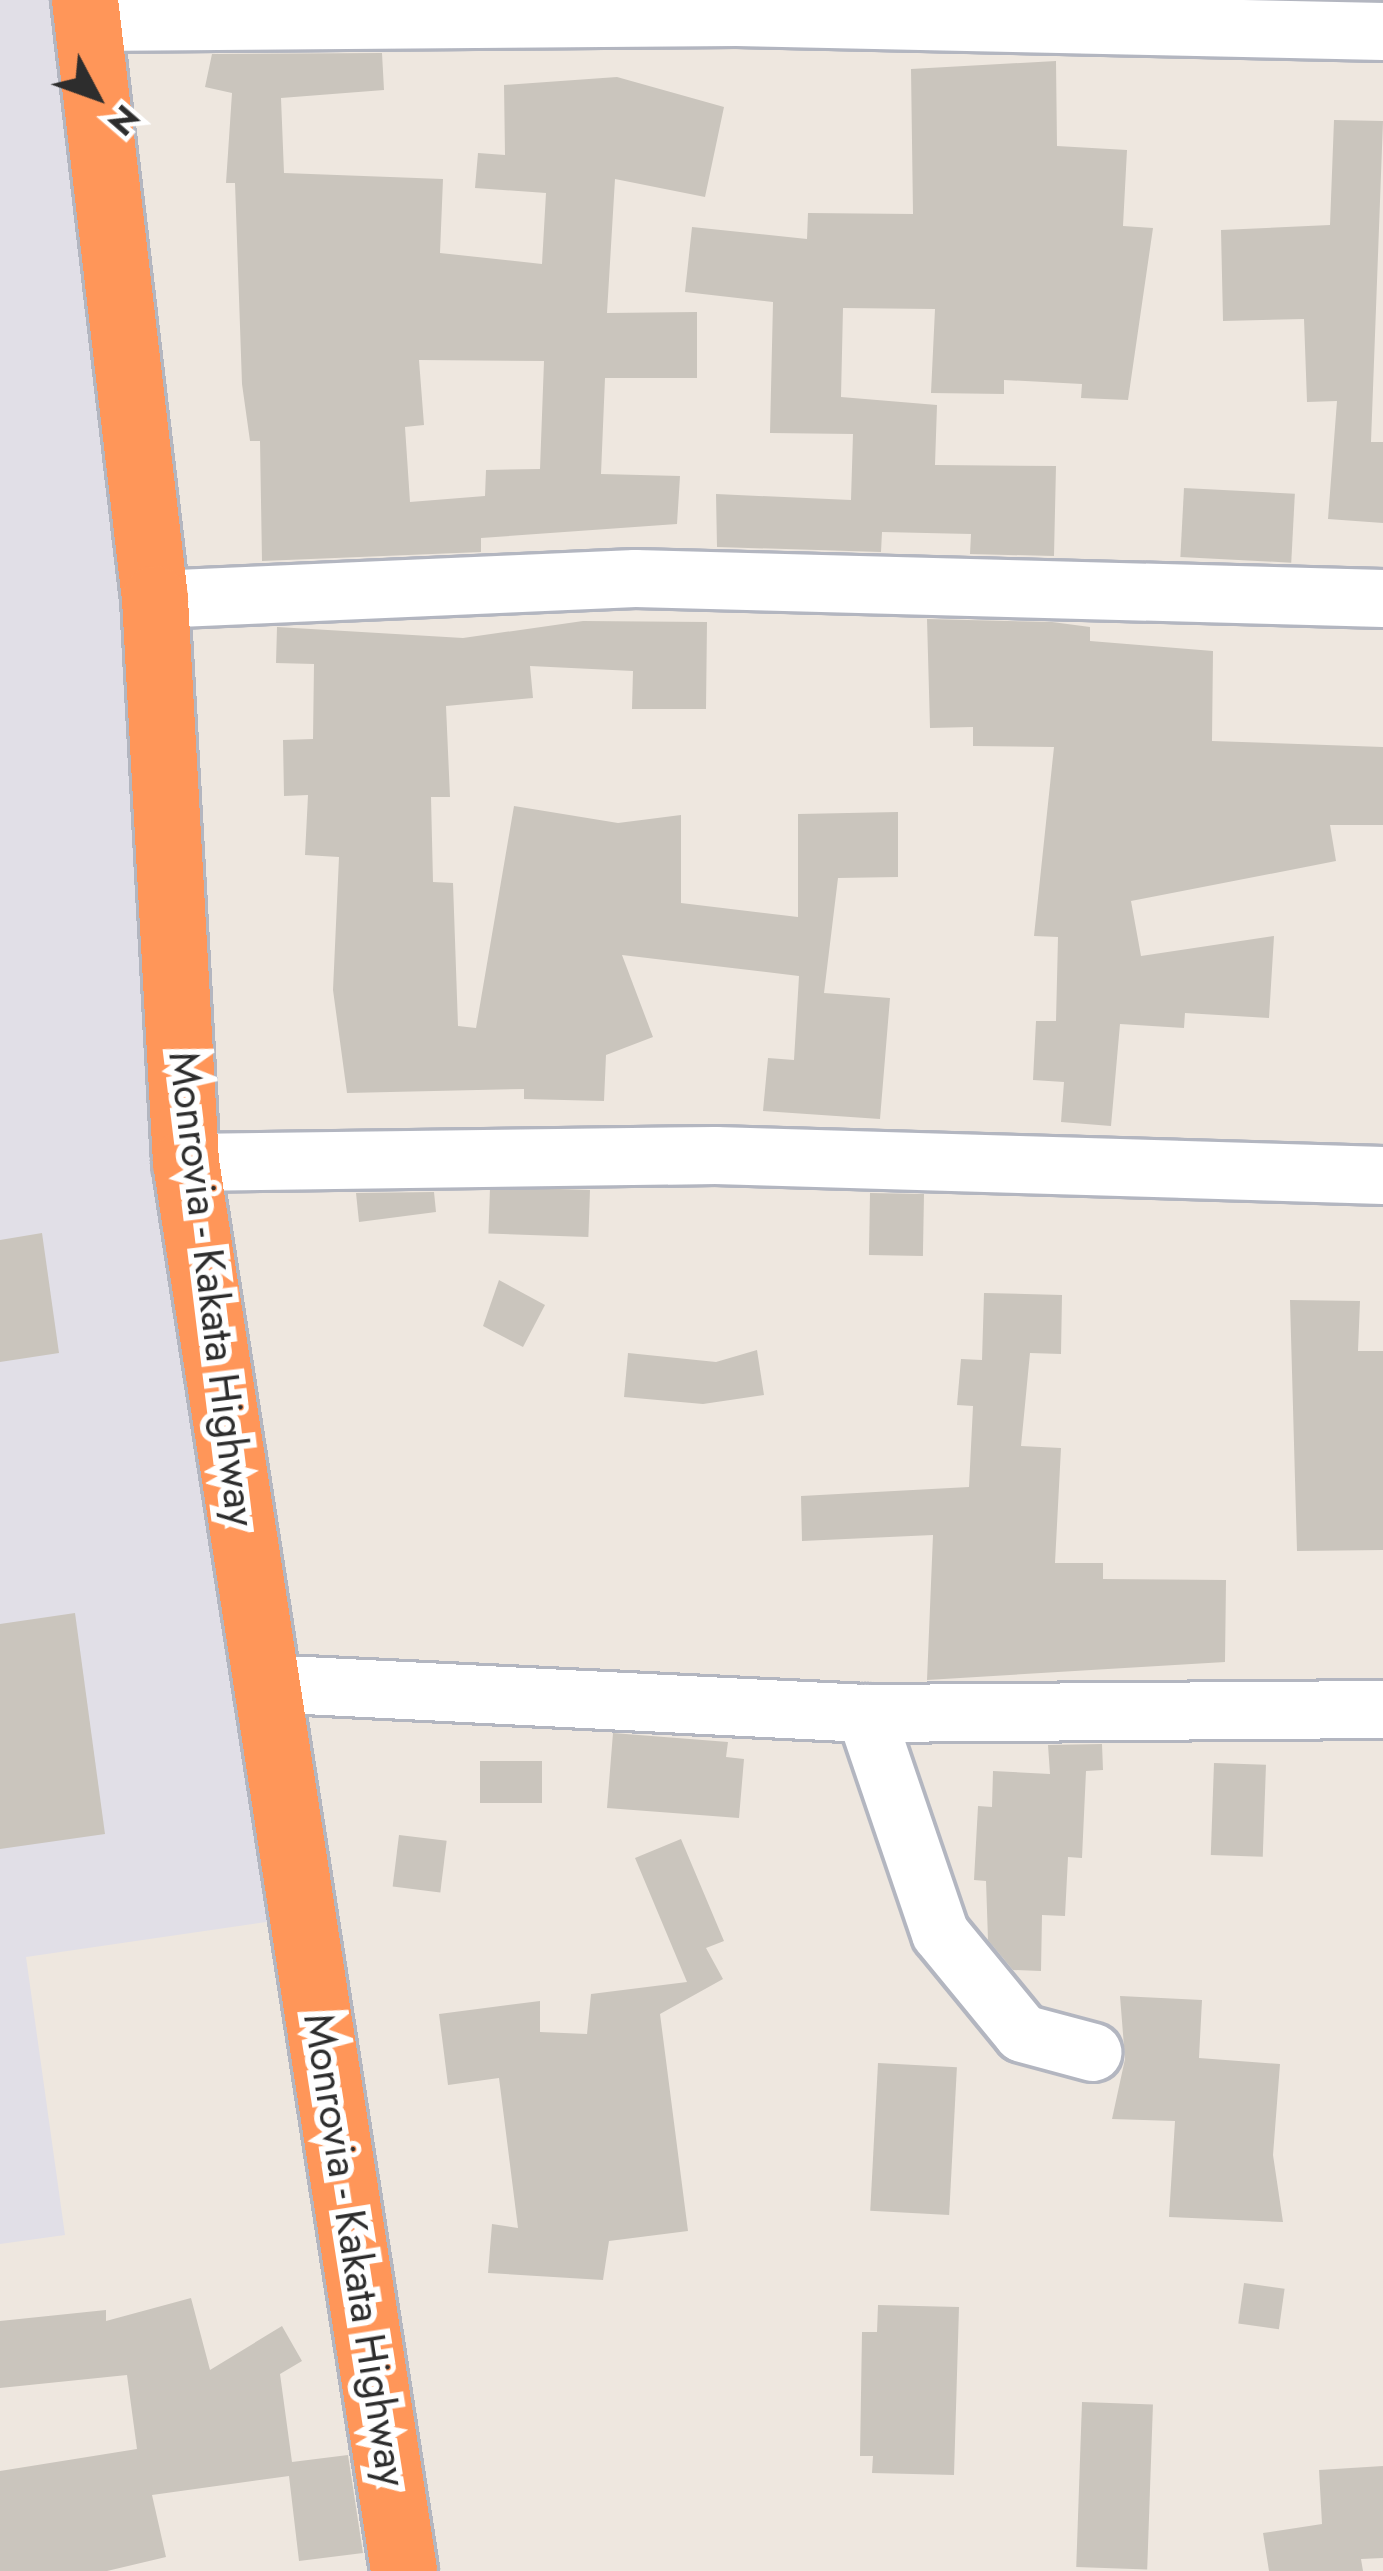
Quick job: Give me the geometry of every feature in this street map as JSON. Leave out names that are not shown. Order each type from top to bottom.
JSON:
[{"type":"highway","name":"Monrovia - Kakata Highway","points":[[87,11],[155,599],[186,1162],[404,2571]]},
{"type":"street","points":[[87,11],[736,17],[1383,32]]},
{"type":"street","points":[[155,599],[635,578],[1383,598]]},
{"type":"street","points":[[186,1162],[715,1155],[1383,1174]]},
{"type":"street","points":[[265,1684],[865,1713],[1383,1709]]},
{"type":"street","points":[[865,1713],[940,1933],[1022,2033],[1093,2052]]},
{"type":"shaded area","points":[[0,0],[55,0],[321,1914],[26,1957],[65,2235],[0,2244]]},
{"type":"building","points":[[382,53],[384,90],[281,98],[284,173],[443,179],[440,253],[542,264],[546,193],[475,188],[478,153],[505,155],[504,85],[617,77],[724,107],[705,197],[615,179],[607,313],[697,312],[697,378],[605,378],[601,474],[680,476],[677,524],[481,538],[481,552],[262,561],[260,441],[250,441],[242,384],[235,183],[226,183],[232,93],[205,87],[212,54]],"holes":[[[419,360],[544,361],[540,469],[486,470],[485,496],[410,502],[405,427],[424,425]]]},
{"type":"building","points":[[1056,61],[1057,146],[1127,150],[1123,226],[1153,228],[1128,400],[1081,398],[1082,384],[1004,380],[1004,394],[931,393],[935,309],[843,308],[841,397],[937,405],[935,465],[1056,466],[1054,556],[970,554],[971,534],[882,532],[881,552],[717,547],[716,494],[851,500],[853,434],[770,433],[773,302],[685,292],[692,227],[807,239],[808,213],[913,214],[911,69]]},
{"type":"building","points":[[1334,120],[1383,121],[1371,442],[1383,442],[1383,523],[1328,519],[1337,401],[1307,402],[1304,319],[1223,321],[1221,230],[1330,225]]},
{"type":"building","points":[[1184,488],[1295,494],[1291,563],[1180,557]]},
{"type":"building","points":[[927,619],[1052,622],[1090,627],[1090,641],[1213,651],[1212,741],[1383,747],[1383,825],[1330,825],[1336,861],[1131,901],[1141,956],[1274,936],[1269,1018],[1185,1013],[1184,1028],[1120,1024],[1111,1126],[1061,1122],[1064,1082],[1033,1080],[1036,1021],[1056,1021],[1058,937],[1034,936],[1054,747],[973,746],[973,727],[930,728]]},
{"type":"building","points":[[583,621],[707,622],[706,709],[632,709],[633,671],[530,666],[533,698],[446,706],[450,797],[431,797],[433,882],[453,883],[458,1026],[476,1028],[514,806],[618,823],[681,815],[681,903],[798,917],[798,814],[898,812],[898,877],[838,878],[824,993],[890,998],[880,1119],[763,1111],[768,1058],[794,1060],[799,976],[622,955],[653,1037],[606,1055],[604,1101],[524,1099],[524,1089],[347,1093],[333,990],[339,857],[305,855],[308,795],[284,796],[283,740],[313,739],[314,664],[276,663],[277,627],[463,638]]},
{"type":"building","points":[[490,1187],[590,1190],[588,1237],[488,1233]]},
{"type":"building","points":[[434,1192],[436,1212],[359,1222],[356,1193]]},
{"type":"building","points":[[870,1193],[924,1194],[923,1256],[869,1255]]},
{"type":"building","points":[[42,1233],[59,1353],[0,1362],[0,1240]]},
{"type":"building","points":[[499,1280],[545,1305],[523,1347],[483,1326]]},
{"type":"building","points":[[984,1293],[1062,1295],[1061,1354],[1030,1353],[1021,1446],[1061,1448],[1055,1563],[1103,1563],[1103,1579],[1226,1580],[1225,1662],[927,1680],[933,1535],[802,1541],[801,1496],[969,1487],[973,1406],[957,1405],[961,1359],[982,1360]]},
{"type":"building","points":[[1290,1300],[1360,1301],[1358,1351],[1383,1351],[1383,1550],[1297,1551]]},
{"type":"building","points":[[757,1350],[764,1395],[703,1404],[624,1397],[628,1353],[716,1362]]},
{"type":"building","points":[[75,1613],[105,1834],[0,1849],[0,1624]]},
{"type":"building","points":[[613,1733],[728,1742],[726,1757],[744,1759],[739,1818],[607,1808]]},
{"type":"building","points":[[1102,1744],[1103,1770],[1086,1771],[1082,1858],[1068,1857],[1065,1916],[1042,1915],[1041,1971],[1013,1970],[988,1940],[986,1881],[974,1880],[978,1806],[992,1807],[993,1771],[1050,1774],[1048,1745]]},
{"type":"building","points":[[480,1761],[542,1761],[542,1803],[480,1803]]},
{"type":"building","points":[[1214,1763],[1266,1765],[1263,1857],[1211,1855]]},
{"type":"building","points":[[399,1835],[447,1841],[440,1892],[393,1887]]},
{"type":"building","points":[[681,1839],[724,1941],[706,1948],[723,1979],[660,2014],[688,2231],[609,2241],[603,2280],[488,2273],[492,2224],[518,2228],[499,2078],[448,2085],[439,2014],[540,2001],[540,2032],[587,2034],[591,1994],[687,1982],[635,1858]]},
{"type":"building","points":[[1120,1996],[1202,2000],[1199,2058],[1280,2064],[1273,2155],[1283,2222],[1169,2217],[1175,2121],[1112,2119],[1125,2059]]},
{"type":"building","points":[[878,2063],[957,2067],[949,2215],[870,2211]]},
{"type":"building","points":[[1244,2283],[1285,2289],[1279,2329],[1238,2324]]},
{"type":"building","points":[[191,2298],[210,2370],[282,2326],[302,2361],[280,2374],[292,2462],[348,2455],[363,2553],[299,2561],[289,2476],[152,2495],[166,2557],[107,2571],[0,2571],[0,2471],[137,2449],[127,2375],[0,2388],[0,2321],[106,2310],[106,2321]]},
{"type":"building","points":[[878,2305],[959,2307],[954,2475],[872,2473],[873,2456],[860,2456],[862,2332],[877,2332]]},
{"type":"building","points":[[1082,2402],[1153,2404],[1147,2569],[1076,2567]]},
{"type":"building","points":[[1383,2466],[1383,2558],[1361,2559],[1363,2571],[1269,2571],[1263,2533],[1322,2524],[1319,2470]]}]
